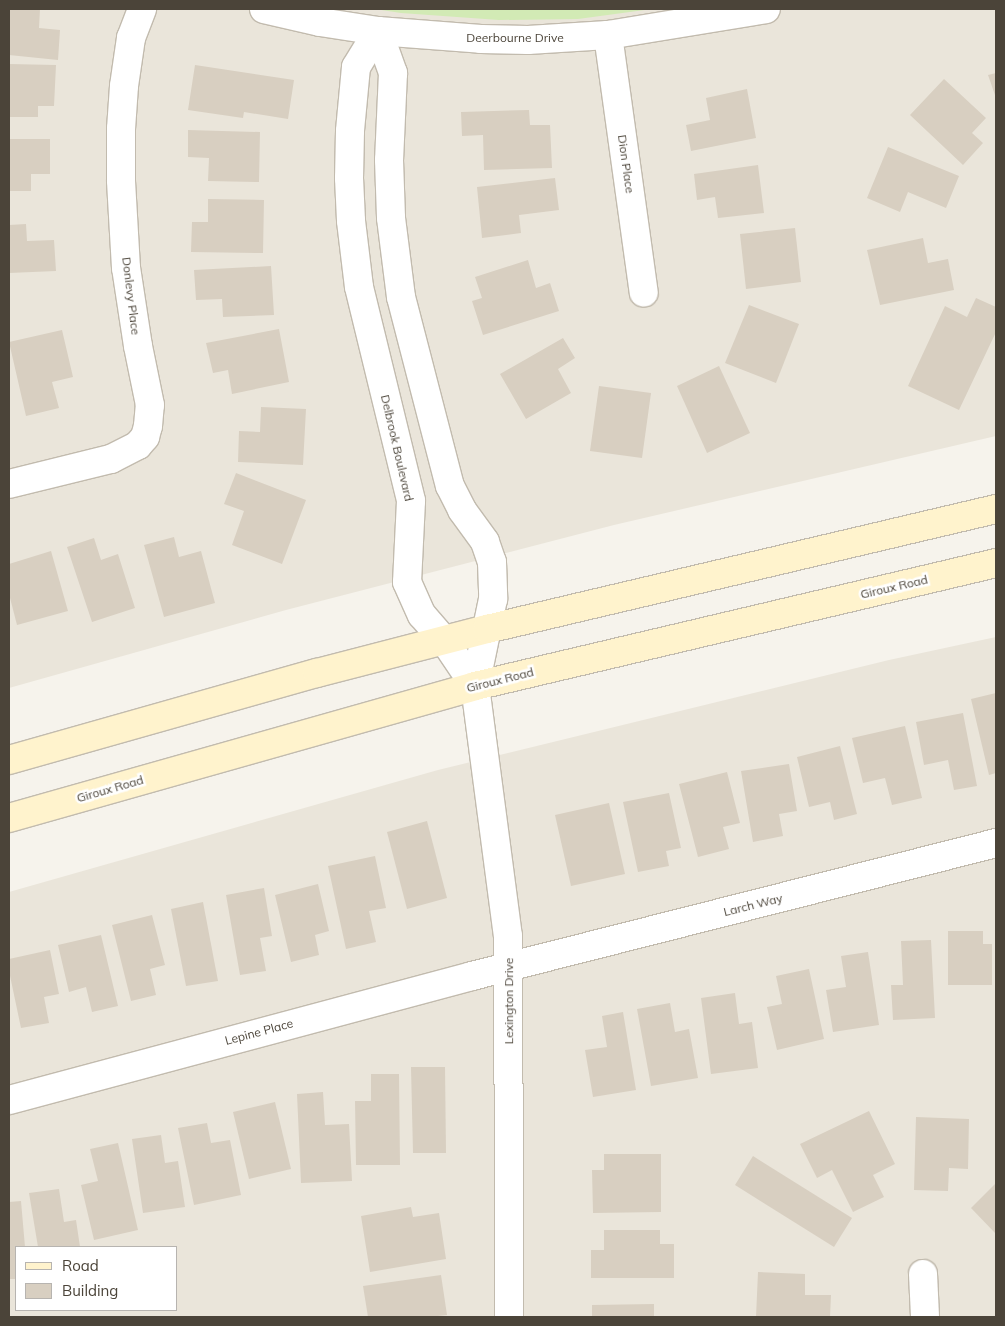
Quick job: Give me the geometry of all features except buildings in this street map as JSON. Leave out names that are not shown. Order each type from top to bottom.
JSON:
[{"type":"main road","points":[[9,760],[317,673],[487,629],[996,509]]},
{"type":"main road","name":"Giroux Road","points":[[9,818],[475,686],[996,563]]},
{"type":"street","name":"Donlevy Place","points":[[9,484],[111,460],[138,445],[145,437],[150,405],[136,338],[126,268],[121,171],[124,86],[131,38],[142,9]]},
{"type":"street","name":"Deerbourne Drive","points":[[264,9],[320,22],[378,31],[481,39],[608,36],[766,9]]},
{"type":"street","points":[[378,31],[393,72],[389,160],[391,218],[402,297],[450,486],[462,510],[485,542],[492,562],[493,599],[475,686]]},
{"type":"street","name":"Delbrook Boulevard","points":[[378,31],[356,67],[350,131],[349,178],[355,258],[367,323],[411,501],[408,582],[422,615],[444,640],[475,686]]},
{"type":"street","name":"Dion Place","points":[[608,36],[644,293]]},
{"type":"street","name":"Lexington Drive","points":[[475,686],[508,936],[510,967],[509,1317]]},
{"type":"street","name":"Larch Way","points":[[510,967],[996,843]]},
{"type":"street","name":"Lepine Place","points":[[9,1100],[510,967]]},
{"type":"street","points":[[923,1274],[925,1317]]},
{"type":"shaded area","points":[[9,9],[996,9],[996,436],[614,525],[286,610],[9,688]]},
{"type":"shaded area","points":[[996,637],[996,1317],[9,1317],[9,892],[438,770],[889,660]]},
{"type":"green space","points":[[375,9],[652,9],[578,19],[499,20],[401,13]]}]
